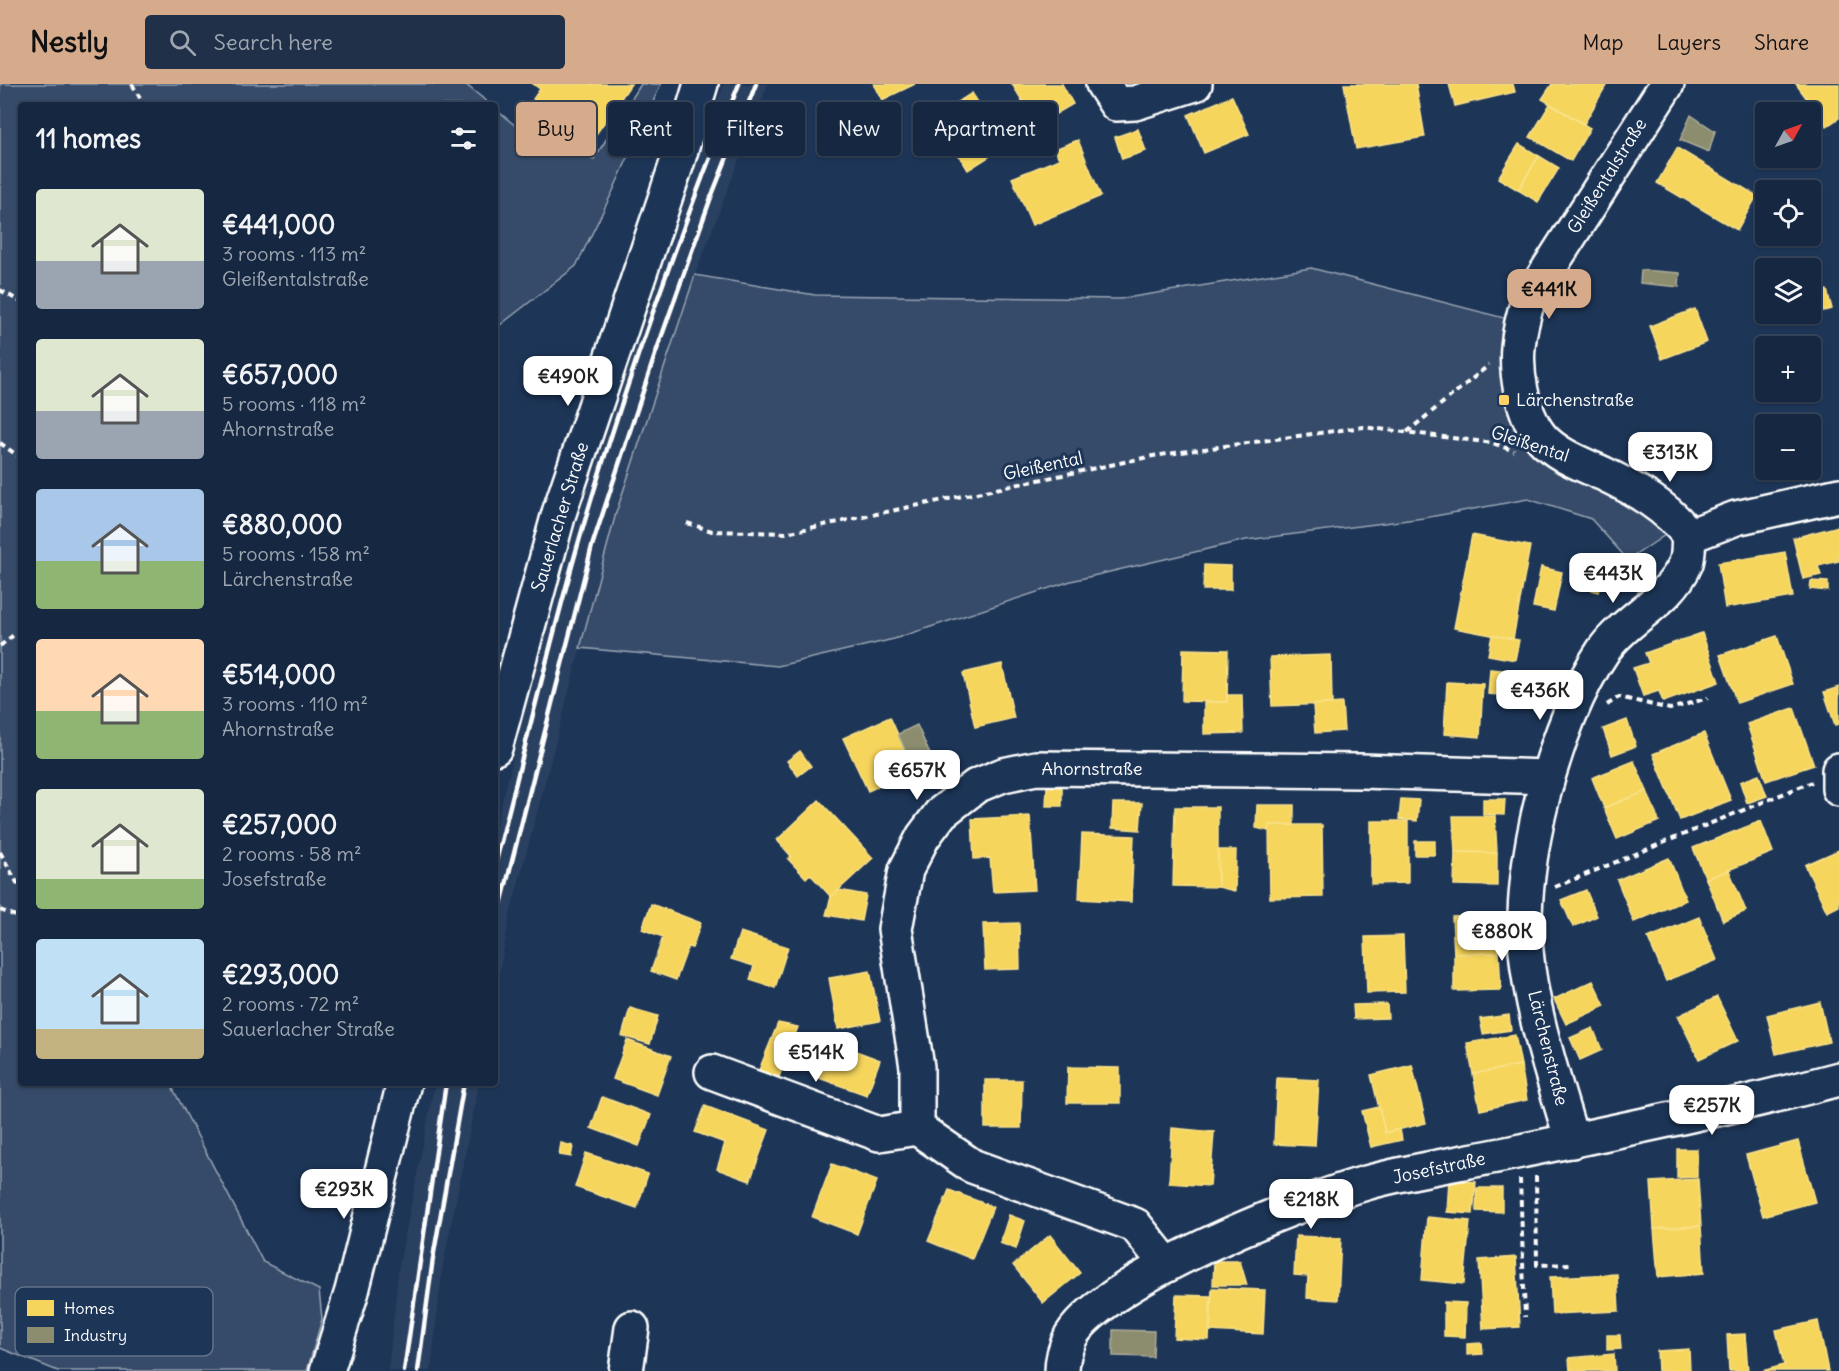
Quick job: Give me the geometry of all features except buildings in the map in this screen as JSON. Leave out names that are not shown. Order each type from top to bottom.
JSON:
[{"type":"street","name":"Sauerlacher Straße","points":[[498,737],[559,513],[675,172],[701,84]]},
{"type":"street","points":[[1110,94],[1135,103],[1195,84]]},
{"type":"street","name":"Gleißentalstraße","points":[[1667,84],[1528,301],[1518,338],[1516,369],[1524,405],[1541,438],[1574,460],[1653,502],[1678,521],[1689,536]]},
{"type":"street","points":[[1689,536],[1736,518],[1839,495]]},
{"type":"street","name":"Lärchenstraße","points":[[1572,1141],[1540,1033],[1526,951],[1525,899],[1547,777],[1589,671],[1611,640],[1677,581],[1687,560],[1689,536]]},
{"type":"street","name":"Ahornstraße","points":[[917,1128],[917,1066],[895,929],[898,902],[906,870],[923,837],[940,813],[976,786],[1003,775],[1036,768],[1361,771],[1547,777]]},
{"type":"street","points":[[712,1072],[879,1134],[917,1128],[972,1166],[1135,1225],[1167,1265]]},
{"type":"street","name":"Josefstraße","points":[[1062,1371],[1072,1336],[1093,1313],[1126,1288],[1167,1265],[1262,1221],[1365,1183],[1572,1141],[1839,1079]]},
{"type":"street","points":[[327,1371],[352,1291],[403,1086]]},
{"type":"street","points":[[626,1371],[632,1328]]},
{"type":"path","points":[[132,84],[142,102]]},
{"type":"path","points":[[0,290],[18,300]]},
{"type":"path","points":[[1406,433],[1474,378],[1518,338]]},
{"type":"path","name":"Gleißental","points":[[687,523],[712,531],[786,533],[1153,456],[1363,427],[1493,443],[1523,455]]},
{"type":"path","points":[[0,443],[18,456]]},
{"type":"path","points":[[0,646],[18,632]]},
{"type":"path","points":[[1577,697],[1604,707],[1619,697],[1670,709],[1708,698]]},
{"type":"path","points":[[1525,899],[1838,777]]},
{"type":"path","points":[[0,852],[18,885]]},
{"type":"path","points":[[0,910],[18,917]]},
{"type":"path","points":[[1528,1150],[1537,1265],[1574,1264]]},
{"type":"path","points":[[1525,1317],[1528,1150]]},
{"type":"shaded area","points":[[0,84],[465,84],[487,102],[18,102],[18,1086],[172,1086],[263,1262],[319,1290],[322,1319],[307,1371],[58,1371],[20,1356],[213,1356],[213,1287],[15,1287],[15,1354],[0,1348]]},
{"type":"shaded area","points":[[641,84],[661,84],[653,102],[630,102]]},
{"type":"shaded area","points":[[724,84],[768,84],[761,102],[718,102]]},
{"type":"shaded area","points":[[498,111],[516,126],[516,156],[584,156],[594,159],[608,137],[608,156],[629,156],[576,266],[498,327]]},
{"type":"shaded area","points":[[705,139],[705,156],[740,156],[695,275],[616,513],[510,915],[498,980],[498,818],[568,540]]},
{"type":"shaded area","points":[[1311,268],[1508,319],[1515,412],[1674,529],[1628,560],[1591,519],[1528,499],[1424,518],[1246,540],[1071,581],[894,639],[778,666],[580,648],[616,513],[695,275],[815,295],[1120,299]]},
{"type":"shaded area","points":[[434,1086],[478,1086],[442,1271],[431,1371],[388,1371],[399,1266]]},
{"type":"railway","points":[[498,853],[557,622],[596,483],[653,311],[739,84]]},
{"type":"railway","points":[[498,916],[592,546],[655,355],[710,200],[756,84]]},
{"type":"railway","points":[[404,1371],[446,1086]]},
{"type":"railway","points":[[418,1371],[433,1258],[463,1086]]},
{"type":"place","name":"Lärchenstraße","points":[[1504,400]]}]
